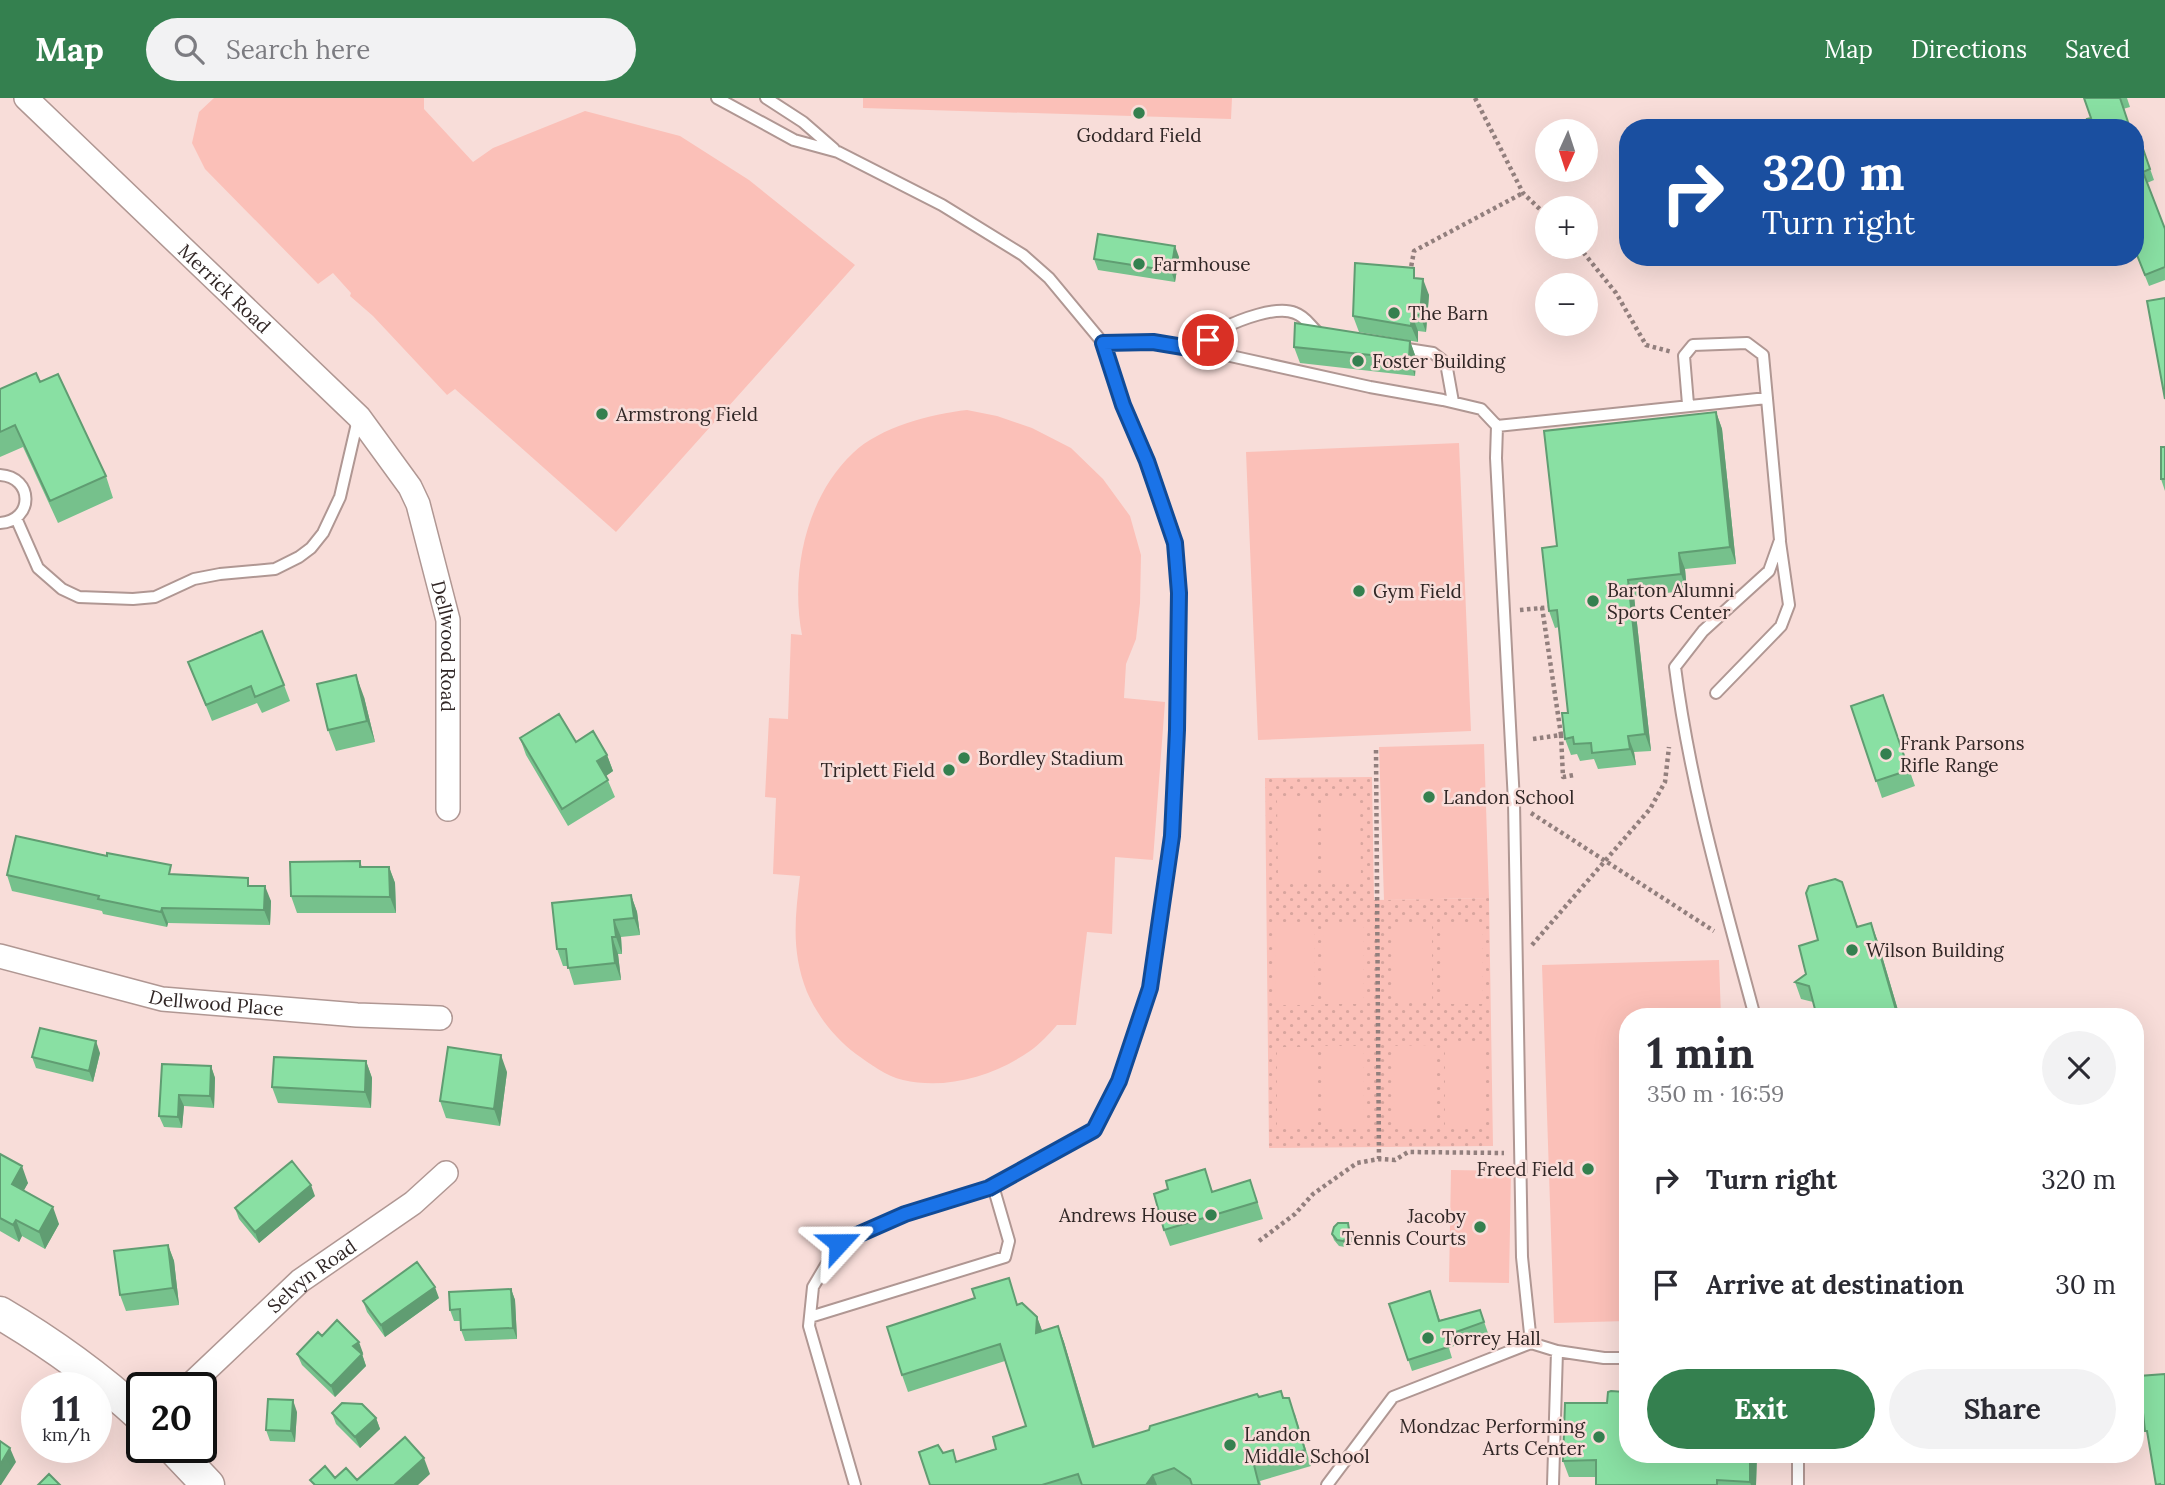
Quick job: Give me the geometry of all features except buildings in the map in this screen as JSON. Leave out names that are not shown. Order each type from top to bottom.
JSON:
[{"type":"main road","points":[[0,1313],[47,1341],[86,1369],[126,1403]]},
{"type":"main road","points":[[187,1463],[208,1485]]},
{"type":"street","name":"Merrick Road","points":[[26,98],[359,416],[410,487]]},
{"type":"street","name":"Dellwood Road","points":[[410,487],[418,504],[448,620],[448,809]]},
{"type":"street","name":"Dellwood Place","points":[[0,956],[162,999],[357,1015],[440,1018]]},
{"type":"street","name":"Selvyn Road","points":[[204,1372],[300,1281],[413,1203],[446,1173]]},
{"type":"lane","points":[[717,98],[794,140],[838,152],[942,205],[1023,255],[1049,278],[1103,343],[1123,405],[1147,461],[1175,543],[1179,607],[1172,836],[1150,988],[1119,1081],[1094,1130],[993,1185],[905,1214],[839,1243],[813,1287],[809,1326],[855,1485]]},
{"type":"lane","points":[[766,98],[803,122],[838,152]]},
{"type":"lane","points":[[1195,349],[1221,330],[1263,313],[1283,310],[1308,320],[1317,333],[1329,335]]},
{"type":"lane","points":[[1103,343],[1153,342],[1195,349],[1453,402],[1481,410],[1497,426],[1496,458],[1514,802],[1522,1257],[1531,1343]]},
{"type":"lane","points":[[1688,404],[1684,356],[1693,345],[1747,343],[1763,355],[1780,540],[1789,605],[1781,626],[1716,693]]},
{"type":"lane","points":[[1387,346],[1433,353],[1446,363],[1453,402]]},
{"type":"lane","points":[[1497,426],[1688,404],[1767,398]]},
{"type":"lane","points":[[16,518],[38,568],[62,589],[79,597],[155,597],[194,579],[275,569],[299,557],[323,533],[340,497],[359,416]]},
{"type":"lane","points":[[0,475],[12,478],[23,489],[25,505],[16,518],[0,523]]},
{"type":"lane","points":[[1753,1008],[1701,817],[1681,715],[1675,667],[1703,631],[1769,571],[1780,540]]},
{"type":"lane","points":[[810,1317],[1005,1257],[1009,1241],[993,1185]]},
{"type":"lane","points":[[1327,1485],[1393,1397],[1531,1343],[1557,1351],[1619,1358]]},
{"type":"lane","points":[[1553,1485],[1557,1351]]},
{"type":"lane","points":[[1798,1463],[1798,1485]]},
{"type":"path","points":[[1478,99],[1523,193],[1535,204]]},
{"type":"path","points":[[1408,284],[1414,251],[1523,193]]},
{"type":"path","points":[[1589,259],[1616,293],[1646,345],[1684,356]]},
{"type":"path","points":[[1520,610],[1553,606]]},
{"type":"path","points":[[1542,607],[1561,735],[1563,777],[1574,775]]},
{"type":"path","points":[[1533,739],[1561,735]]},
{"type":"path","points":[[1517,961],[1650,809],[1665,782],[1670,750],[1668,740]]},
{"type":"path","points":[[1376,750],[1379,1159]]},
{"type":"path","points":[[1514,802],[1736,945]]},
{"type":"path","points":[[1259,1241],[1295,1214],[1313,1194],[1357,1163],[1379,1159],[1395,1160],[1408,1152],[1507,1153]]},
{"type":"shaded area","name":"Armstrong Field","points":[[214,98],[424,98],[424,109],[473,162],[493,148],[585,111],[680,136],[749,180],[855,265],[616,532],[455,389],[447,395],[373,316],[350,296],[351,293],[333,273],[318,284],[205,169],[192,143],[199,112]]},
{"type":"shaded area","name":"Goddard Field","points":[[863,98],[1232,98],[1231,119],[863,108]]},
{"type":"shaded area","name":"Bordley Stadium","points":[[967,410],[997,416],[1032,428],[1071,448],[1103,479],[1130,516],[1141,555],[1140,603],[1136,639],[1126,664],[1124,698],[1165,702],[1153,860],[1115,857],[1112,934],[1087,932],[1076,1025],[1057,1025],[1030,1051],[985,1074],[953,1082],[919,1083],[890,1076],[856,1054],[828,1026],[807,992],[796,948],[800,876],[773,874],[776,798],[765,797],[769,718],[788,719],[791,634],[802,635],[798,587],[800,562],[805,537],[824,491],[853,453],[877,436],[907,423]]},
{"type":"shaded area","name":"Gym Field","points":[[1459,443],[1471,731],[1258,740],[1246,452]]},
{"type":"shaded area","points":[[1484,744],[1489,898],[1384,900],[1379,747]]},
{"type":"shaded area","name":"Jacoby Tennis Courts","points":[[1372,777],[1374,900],[1489,898],[1493,1146],[1269,1148],[1265,778]]},
{"type":"shaded area","points":[[1316,799],[1317,881],[1278,881],[1277,800]]},
{"type":"shaded area","points":[[1321,799],[1360,799],[1361,880],[1322,880]]},
{"type":"shaded area","points":[[1393,922],[1432,922],[1432,1003],[1393,1003]]},
{"type":"shaded area","points":[[1482,922],[1482,1004],[1443,1004],[1443,923]]},
{"type":"shaded area","points":[[1323,923],[1363,923],[1363,1004],[1324,1004]]},
{"type":"shaded area","points":[[1275,924],[1314,924],[1315,1005],[1276,1005]]},
{"type":"shaded area","name":"Freed Field","points":[[1719,960],[1721,1008],[1619,1008],[1619,1321],[1554,1323],[1542,965]]},
{"type":"shaded area","points":[[1434,1045],[1435,1126],[1395,1127],[1395,1046]]},
{"type":"shaded area","points":[[1445,1045],[1484,1045],[1484,1126],[1445,1126]]},
{"type":"shaded area","points":[[1324,1046],[1363,1046],[1364,1127],[1325,1127]]},
{"type":"shaded area","points":[[1277,1047],[1316,1047],[1316,1128],[1277,1128]]},
{"type":"shaded area","name":"Jacoby Tennis Courts","points":[[1451,1170],[1511,1171],[1509,1283],[1449,1282]]},
{"type":"place","name":"Goddard Field","points":[[1139,113]]},
{"type":"place","name":"Farmhouse","points":[[1139,264]]},
{"type":"place","name":"The Barn","points":[[1394,313]]},
{"type":"place","name":"Foster Building","points":[[1358,361]]},
{"type":"place","name":"Armstrong Field","points":[[602,414]]},
{"type":"place","name":"Gym Field","points":[[1359,591]]},
{"type":"place","name":"Barton Alumni Sports Center","points":[[1593,601]]},
{"type":"place","name":"Frank Parsons Rifle Range","points":[[1886,754]]},
{"type":"place","name":"Bordley Stadium","points":[[964,758]]},
{"type":"place","name":"Triplett Field","points":[[949,770]]},
{"type":"place","name":"Landon School","points":[[1429,797]]},
{"type":"place","name":"Wilson Building","points":[[1852,950]]},
{"type":"place","name":"Freed Field","points":[[1588,1169]]},
{"type":"place","name":"Andrews House","points":[[1211,1215]]},
{"type":"place","name":"Jacoby Tennis Courts","points":[[1480,1227]]},
{"type":"place","name":"Torrey Hall","points":[[1428,1338]]},
{"type":"place","name":"Mondzac Performing Arts Center","points":[[1599,1437]]},
{"type":"place","name":"Landon Middle School","points":[[1230,1445]]},
{"type":"route","points":[[839,1243],[905,1214],[989,1188],[1094,1130],[1119,1081],[1150,988],[1172,836],[1179,593],[1175,543],[1147,461],[1123,405],[1103,343],[1153,342],[1195,349],[1208,340]]}]
